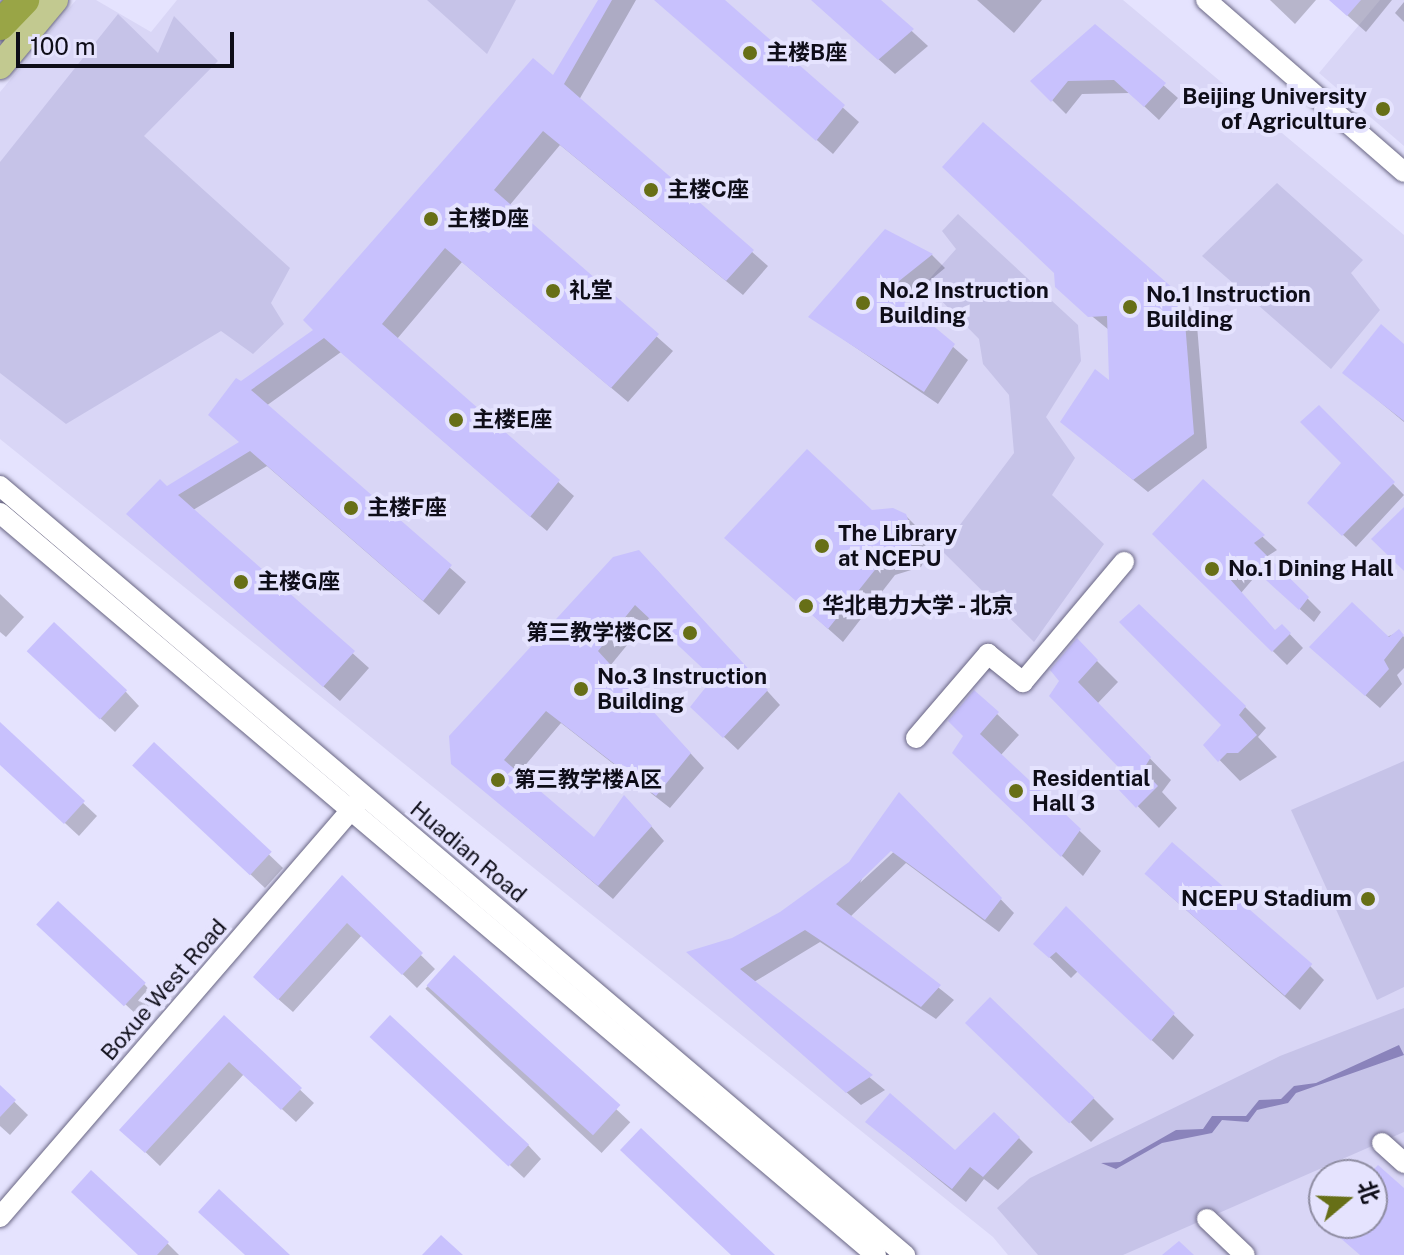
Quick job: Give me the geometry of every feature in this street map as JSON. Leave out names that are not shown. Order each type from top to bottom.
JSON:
[{"type":"highway","points":[[0,25],[24,0]]},
{"type":"main road","points":[[0,66],[55,0]]},
{"type":"street","points":[[1206,0],[1404,172]]},
{"type":"street","name":"Huadian Road","points":[[0,486],[357,803],[876,1255]]},
{"type":"street","name":"Huadian Road","points":[[0,513],[905,1255]]},
{"type":"street","points":[[916,738],[988,654],[1023,682],[1124,562]]},
{"type":"street","name":"Boxue West Road","points":[[0,1217],[357,803]]},
{"type":"street","points":[[1382,1143],[1404,1163]]},
{"type":"street","points":[[1207,1219],[1245,1255]]},
{"type":"shaded area","name":"华北电力大学 - 北京","points":[[76,0],[96,0],[151,32],[177,0],[1123,0],[1404,235],[1404,1255],[1008,1255],[993,1237],[0,439],[0,92]]},
{"type":"shaded area","points":[[427,0],[516,0],[487,54]]},
{"type":"shaded area","name":"Beijing University of Agriculture","points":[[1380,0],[1404,0],[1404,146],[1319,73]]},
{"type":"shaded area","points":[[118,14],[158,53],[174,16],[218,61],[144,136],[290,268],[271,303],[284,324],[253,354],[221,331],[66,424],[0,373],[0,162]]},
{"type":"shaded area","points":[[1277,183],[1363,260],[1351,273],[1380,310],[1331,369],[1202,256]]},
{"type":"shaded area","points":[[958,214],[1078,325],[1081,361],[1046,417],[1075,458],[1052,495],[1104,544],[1034,642],[941,550],[1014,453],[1009,395],[983,364],[979,339],[925,284],[956,249],[942,231]]},
{"type":"shaded area","name":"NCEPU Stadium","points":[[1404,761],[1404,987],[1377,1000],[1291,810]]},
{"type":"shaded area","points":[[1404,1008],[1404,1132],[1342,1159],[1308,1159],[1308,1174],[1123,1255],[1038,1255],[997,1208],[1030,1178],[1280,1056]]},
{"type":"shaded area","points":[[1399,1045],[1404,1055],[1296,1093],[1288,1103],[1257,1110],[1248,1122],[1222,1120],[1212,1133],[1162,1143],[1116,1169],[1101,1163],[1120,1162],[1176,1130],[1203,1129],[1212,1116],[1246,1116],[1259,1100],[1281,1099],[1294,1086],[1316,1083]]},
{"type":"building","points":[[598,0],[612,0],[564,84],[754,250],[726,281],[543,131],[494,190],[659,334],[611,388],[445,248],[382,324],[560,480],[530,517],[324,338],[251,390],[452,565],[423,601],[250,451],[178,495],[355,651],[323,687],[126,514],[160,479],[167,486],[239,442],[208,415],[236,378],[241,381],[313,330],[303,320],[533,58],[553,75]]},
{"type":"building","name":"主楼B座","points":[[654,0],[725,0],[845,105],[816,141]]},
{"type":"building","points":[[811,0],[881,0],[914,29],[878,60]]},
{"type":"building","points":[[1329,0],[1361,0],[1347,16]]},
{"type":"building","points":[[1095,24],[1166,83],[1144,107],[1114,80],[1068,81],[1051,102],[1030,81]]},
{"type":"building","name":"No.1 Instruction Building","points":[[983,122],[1183,297],[1194,434],[1133,480],[1060,422],[1095,369],[1109,380],[1107,316],[1088,317],[1055,287],[1054,273],[942,167]]},
{"type":"building","name":"No.2 Instruction Building","points":[[885,229],[933,254],[889,289],[955,344],[924,392],[808,317]]},
{"type":"building","points":[[1381,324],[1404,344],[1404,421],[1342,373]]},
{"type":"building","points":[[1319,405],[1395,482],[1342,536],[1307,503],[1341,463],[1300,422]]},
{"type":"building","name":"The Library at NCEPU","points":[[807,449],[872,510],[893,508],[906,514],[915,538],[907,554],[882,561],[828,629],[724,538]]},
{"type":"building","name":"No.1 Dining Hall","points":[[1203,479],[1265,535],[1254,543],[1309,597],[1299,610],[1244,560],[1233,570],[1229,578],[1275,630],[1282,624],[1291,633],[1272,652],[1152,534]]},
{"type":"building","points":[[1404,507],[1404,571],[1371,539]]},
{"type":"building","points":[[639,550],[768,690],[723,738],[690,707],[713,678],[635,605],[598,651],[691,753],[656,796],[546,711],[504,760],[594,837],[624,795],[652,826],[598,886],[451,764],[449,736],[613,557]]},
{"type":"building","points":[[1352,602],[1389,637],[1399,629],[1404,635],[1384,660],[1389,669],[1365,696],[1309,647]]},
{"type":"building","points":[[1139,604],[1246,706],[1239,715],[1257,735],[1238,753],[1227,753],[1218,762],[1203,745],[1221,725],[1119,622]]},
{"type":"building","points":[[54,622],[127,690],[100,719],[27,651]]},
{"type":"building","points":[[1077,638],[1098,660],[1078,682],[1151,757],[1143,770],[1158,786],[1136,808],[1118,789],[1129,778],[1049,696],[1059,681],[1050,670]]},
{"type":"building","name":"Residential Hall 3","points":[[974,690],[999,712],[980,734],[1081,829],[1061,857],[952,753],[963,736],[948,721]]},
{"type":"building","points":[[0,722],[85,801],[64,824],[0,765]]},
{"type":"building","points":[[154,742],[272,852],[250,875],[132,765]]},
{"type":"building","points":[[899,792],[1002,898],[985,920],[891,851],[836,904],[941,985],[921,1007],[805,930],[740,969],[873,1075],[846,1093],[686,952],[732,938],[780,912],[849,862]]},
{"type":"building","points":[[1172,842],[1312,964],[1285,996],[1144,874]]},
{"type":"building","points":[[342,875],[423,953],[402,975],[347,923],[278,1000],[253,977]]},
{"type":"building","points":[[58,901],[146,983],[124,1006],[36,924]]},
{"type":"building","points":[[1066,906],[1175,1013],[1151,1041],[1056,952],[1049,958],[1033,944]]},
{"type":"building","points":[[454,955],[620,1105],[593,1135],[427,985]]},
{"type":"building","points":[[990,997],[1094,1098],[1069,1124],[965,1023]]},
{"type":"building","points":[[224,1015],[302,1088],[281,1110],[229,1062],[145,1153],[119,1130]]},
{"type":"building","points":[[390,1015],[529,1145],[508,1167],[370,1037]]},
{"type":"building","points":[[0,1085],[16,1100],[0,1117]]},
{"type":"building","points":[[890,1093],[955,1150],[994,1112],[1020,1137],[983,1177],[970,1167],[952,1189],[865,1122]]},
{"type":"building","points":[[641,1128],[775,1255],[731,1255],[620,1150]]},
{"type":"building","points":[[91,1170],[169,1242],[157,1255],[138,1255],[71,1192]]},
{"type":"building","points":[[1388,1174],[1404,1188],[1404,1255],[1360,1255],[1342,1239],[1388,1239]]},
{"type":"building","points":[[219,1189],[290,1255],[245,1255],[198,1212]]},
{"type":"building","points":[[441,1235],[463,1255],[422,1255]]},
{"type":"building","points":[[1179,1241],[1194,1255],[1162,1255]]},
{"type":"place","name":"主楼B座","points":[[750,53]]},
{"type":"place","name":"Beijing University of Agriculture","points":[[1383,109]]},
{"type":"place","name":"主楼C座","points":[[651,190]]},
{"type":"place","name":"主楼D座","points":[[431,219]]},
{"type":"place","name":"礼堂","points":[[553,291]]},
{"type":"place","name":"No.2 Instruction Building","points":[[863,303]]},
{"type":"place","name":"No.1 Instruction Building","points":[[1130,307]]},
{"type":"place","name":"主楼E座","points":[[456,420]]},
{"type":"place","name":"主楼F座","points":[[351,508]]},
{"type":"place","name":"The Library at NCEPU","points":[[822,546]]},
{"type":"place","name":"No.1 Dining Hall","points":[[1212,569]]},
{"type":"place","name":"主楼G座","points":[[241,582]]},
{"type":"place","name":"华北电力大学 - 北京","points":[[806,606]]},
{"type":"place","name":"第三教学楼C区","points":[[690,633]]},
{"type":"place","name":"No.3 Instruction Building","points":[[581,689]]},
{"type":"place","name":"第三教学楼A区","points":[[498,780]]},
{"type":"place","name":"Residential Hall 3","points":[[1016,791]]},
{"type":"place","name":"NCEPU Stadium","points":[[1368,899]]}]
